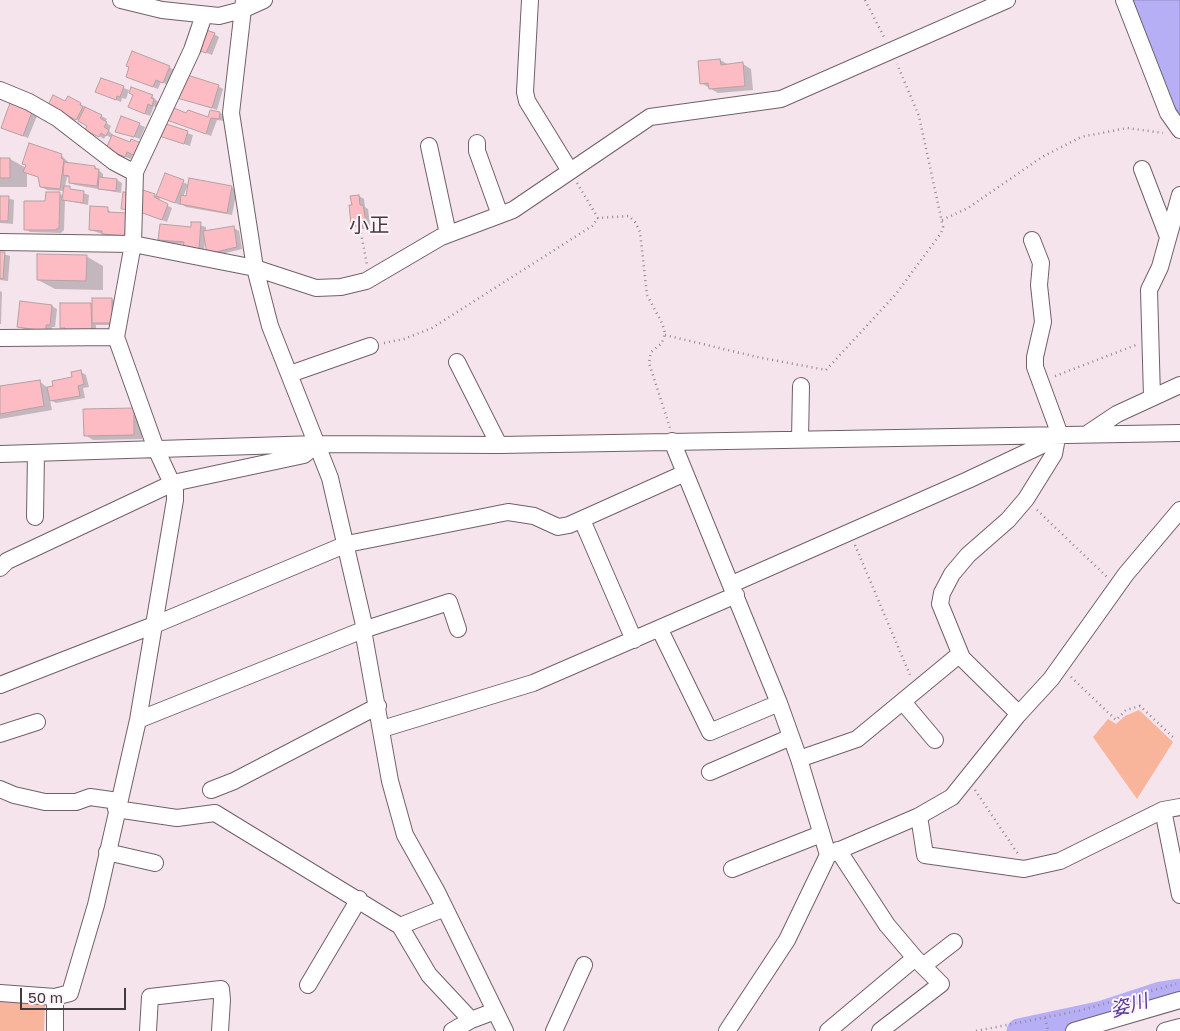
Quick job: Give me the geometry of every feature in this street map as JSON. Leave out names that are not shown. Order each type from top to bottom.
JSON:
[{"type":"street","points":[[121,0],[162,10],[219,16],[243,5],[264,0]]},
{"type":"street","points":[[530,0],[524,92],[527,101],[570,171]]},
{"type":"street","points":[[0,242],[133,244],[254,268],[316,288],[341,287],[370,279],[448,234],[500,216],[531,199],[650,117],[781,99],[1007,0]]},
{"type":"street","points":[[1124,0],[1168,114],[1172,132]]},
{"type":"street","points":[[243,5],[231,113],[254,268],[270,326],[330,478],[347,544],[364,625],[363,630],[390,781],[406,836],[445,908],[505,1031]]},
{"type":"street","points":[[0,993],[55,997],[70,993],[96,905],[117,805],[138,720],[175,500],[173,483],[156,449],[116,338],[133,244],[135,173],[192,50],[204,15]]},
{"type":"street","points":[[0,90],[29,102],[57,118],[114,162],[135,173]]},
{"type":"street","points":[[477,143],[500,216]]},
{"type":"street","points":[[430,146],[448,234]]},
{"type":"street","points":[[1142,168],[1168,237]]},
{"type":"street","points":[[1152,397],[1150,290],[1180,195]]},
{"type":"street","points":[[1019,714],[960,654],[940,604],[942,593],[952,574],[968,555],[1008,520],[1026,499],[1054,454],[1058,437],[1042,381],[1035,367],[1035,357],[1043,322],[1039,285],[1041,263],[1032,240]]},
{"type":"street","points":[[0,338],[116,338]]},
{"type":"street","points":[[290,374],[370,346]]},
{"type":"street","points":[[457,362],[499,445]]},
{"type":"street","points":[[1087,434],[1117,414],[1180,385]]},
{"type":"street","points":[[800,439],[801,386]]},
{"type":"street","points":[[0,454],[318,444],[499,445],[800,439],[1058,437],[1087,434],[1180,433]]},
{"type":"street","points":[[382,729],[533,683],[660,630],[734,589],[850,532],[1058,437]]},
{"type":"street","points":[[673,441],[779,703],[799,759],[821,834],[887,925],[941,984],[880,1031]]},
{"type":"street","points":[[0,568],[7,562],[173,483],[304,455],[318,444]]},
{"type":"street","points":[[34,517],[36,453]]},
{"type":"street","points":[[0,685],[154,625],[347,544],[508,512],[534,516],[558,527],[582,520],[685,473]]},
{"type":"street","points":[[727,1031],[787,940],[833,852],[919,816],[952,797],[1060,666],[1118,586],[1180,510]]},
{"type":"street","points":[[582,520],[634,640]]},
{"type":"street","points":[[138,720],[363,630],[449,602],[458,629]]},
{"type":"street","points":[[660,630],[710,732],[779,703]]},
{"type":"street","points":[[799,759],[857,739],[960,654]]},
{"type":"street","points":[[903,702],[934,740]]},
{"type":"street","points":[[210,790],[234,781],[378,706]]},
{"type":"street","points":[[0,734],[37,722]]},
{"type":"street","points":[[710,772],[791,737]]},
{"type":"street","points":[[0,789],[14,795],[45,802],[76,802],[90,797],[177,818],[215,813],[359,899],[400,926],[429,975],[471,1020]]},
{"type":"street","points":[[919,816],[925,855],[1024,869],[1060,861],[1163,810],[1180,807]]},
{"type":"street","points":[[1163,810],[1180,895]]},
{"type":"street","points":[[732,869],[821,834]]},
{"type":"street","points":[[107,852],[155,863]]},
{"type":"street","points":[[308,985],[359,899]]},
{"type":"street","points":[[400,926],[445,908]]},
{"type":"street","points":[[828,1031],[919,962],[954,942]]},
{"type":"street","points":[[554,1031],[584,965]]},
{"type":"street","points":[[148,1031],[150,997],[221,989],[220,1031]]},
{"type":"street","points":[[55,997],[55,1031]]},
{"type":"street","points":[[1074,1031],[1180,1000]]},
{"type":"street","points":[[452,1031],[471,1020],[495,1011]]},
{"type":"street","points":[[1165,1031],[1180,1027]]},
{"type":"path","points":[[665,335],[757,357],[826,370],[896,294],[941,234],[942,220],[919,116],[891,51],[865,0]]},
{"type":"path","points":[[942,220],[968,208],[1042,157],[1081,137],[1108,130],[1127,128],[1172,132]]},
{"type":"path","points":[[570,171],[598,218]]},
{"type":"path","points":[[370,346],[404,339],[432,328],[592,226],[598,218],[629,216],[635,222],[642,244],[647,296],[662,323],[665,335],[662,343],[651,352],[649,363],[673,441]]},
{"type":"path","points":[[360,228],[370,279]]},
{"type":"path","points":[[1042,381],[1152,340]]},
{"type":"path","points":[[1026,499],[1077,550],[1118,586]]},
{"type":"path","points":[[850,532],[917,690]]},
{"type":"path","points":[[1060,666],[1116,720],[1126,710],[1140,706],[1175,739]]},
{"type":"path","points":[[966,780],[1017,853],[1024,869]]},
{"type":"path","points":[[976,1031],[1045,1018],[1180,984]]},
{"type":"path","points":[[1045,1018],[1048,1031]]},
{"type":"shaded area","points":[[1131,0],[1180,0],[1180,114],[1164,92]]},
{"type":"shaded area","points":[[1139,710],[1173,742],[1137,799],[1093,737],[1108,719],[1116,724],[1125,716]]},
{"type":"shaded area","points":[[3,1000],[45,1003],[44,1031],[0,1031],[0,1002]]},
{"type":"building","points":[[203,29],[215,33],[206,53],[195,49]]},
{"type":"building","points":[[132,51],[170,66],[163,83],[156,80],[153,87],[126,77],[129,67],[126,66]]},
{"type":"building","points":[[720,59],[721,65],[743,62],[745,86],[709,89],[708,83],[700,84],[698,61]]},
{"type":"building","points":[[184,74],[219,85],[212,108],[177,98]]},
{"type":"building","points":[[101,78],[124,86],[120,97],[117,96],[116,100],[95,92]]},
{"type":"building","points":[[131,87],[153,95],[151,98],[154,99],[152,106],[148,104],[145,114],[128,107],[133,95],[129,93]]},
{"type":"building","points":[[53,95],[65,101],[68,96],[81,103],[80,105],[83,107],[76,120],[48,105]]},
{"type":"building","points":[[10,103],[32,112],[23,136],[1,128]]},
{"type":"building","points":[[169,106],[186,113],[188,110],[208,117],[210,110],[220,112],[219,119],[211,118],[206,134],[164,119]]},
{"type":"building","points":[[85,107],[102,115],[100,118],[107,122],[104,127],[109,130],[106,136],[101,133],[99,137],[85,130],[87,126],[78,121]]},
{"type":"building","points":[[121,116],[140,123],[134,137],[115,132]]},
{"type":"building","points":[[160,122],[188,131],[184,144],[156,135]]},
{"type":"building","points":[[112,135],[130,142],[131,139],[141,143],[136,156],[127,152],[125,157],[106,149]]},
{"type":"building","points":[[29,143],[62,154],[61,158],[64,160],[60,189],[40,187],[38,177],[23,172],[26,165],[22,164]]},
{"type":"building","points":[[0,158],[10,158],[10,178],[0,178]]},
{"type":"building","points":[[64,162],[95,166],[95,169],[99,169],[97,186],[69,183],[69,176],[63,175]]},
{"type":"building","points":[[165,173],[184,180],[175,203],[156,196]]},
{"type":"building","points":[[99,177],[117,179],[116,191],[98,189]]},
{"type":"building","points":[[189,178],[232,186],[227,213],[180,204],[181,195],[186,196]]},
{"type":"building","points":[[64,186],[84,191],[83,203],[62,200]]},
{"type":"building","points":[[143,190],[155,194],[154,197],[168,204],[162,220],[137,211]]},
{"type":"building","points":[[46,192],[60,192],[59,228],[55,230],[24,230],[24,201],[45,201]]},
{"type":"building","points":[[123,192],[132,193],[130,210],[121,209]]},
{"type":"building","points":[[359,195],[366,223],[363,223],[363,226],[356,227],[355,224],[351,224],[349,205],[352,205],[350,196]]},
{"type":"building","points":[[0,196],[9,196],[8,221],[0,221]]},
{"type":"building","points":[[90,206],[108,207],[108,212],[126,213],[125,236],[102,234],[102,231],[89,230]]},
{"type":"building","points":[[191,222],[201,222],[199,249],[183,248],[184,242],[158,240],[160,224],[191,227]]},
{"type":"building","points":[[234,226],[237,247],[207,254],[203,231]]},
{"type":"building","points":[[0,252],[5,252],[3,279],[0,278]]},
{"type":"building","points":[[37,254],[87,255],[86,281],[37,280]]},
{"type":"building","points":[[92,298],[112,298],[112,323],[92,323]]},
{"type":"building","points":[[20,301],[52,305],[50,325],[46,325],[46,331],[17,327]]},
{"type":"building","points":[[60,303],[91,303],[92,332],[65,333],[65,328],[60,328]]},
{"type":"building","points":[[81,370],[84,384],[78,386],[80,396],[50,401],[47,387],[53,386],[52,381],[72,377],[71,372]]},
{"type":"building","points":[[40,380],[44,406],[0,414],[0,386]]},
{"type":"building","points":[[134,408],[134,435],[84,436],[83,409]]},
{"type":"waterway","name":"姿川","points":[[1019,1031],[1103,1013],[1161,994],[1180,991]]},
{"type":"district","name":"小正","points":[[369,226]]}]
